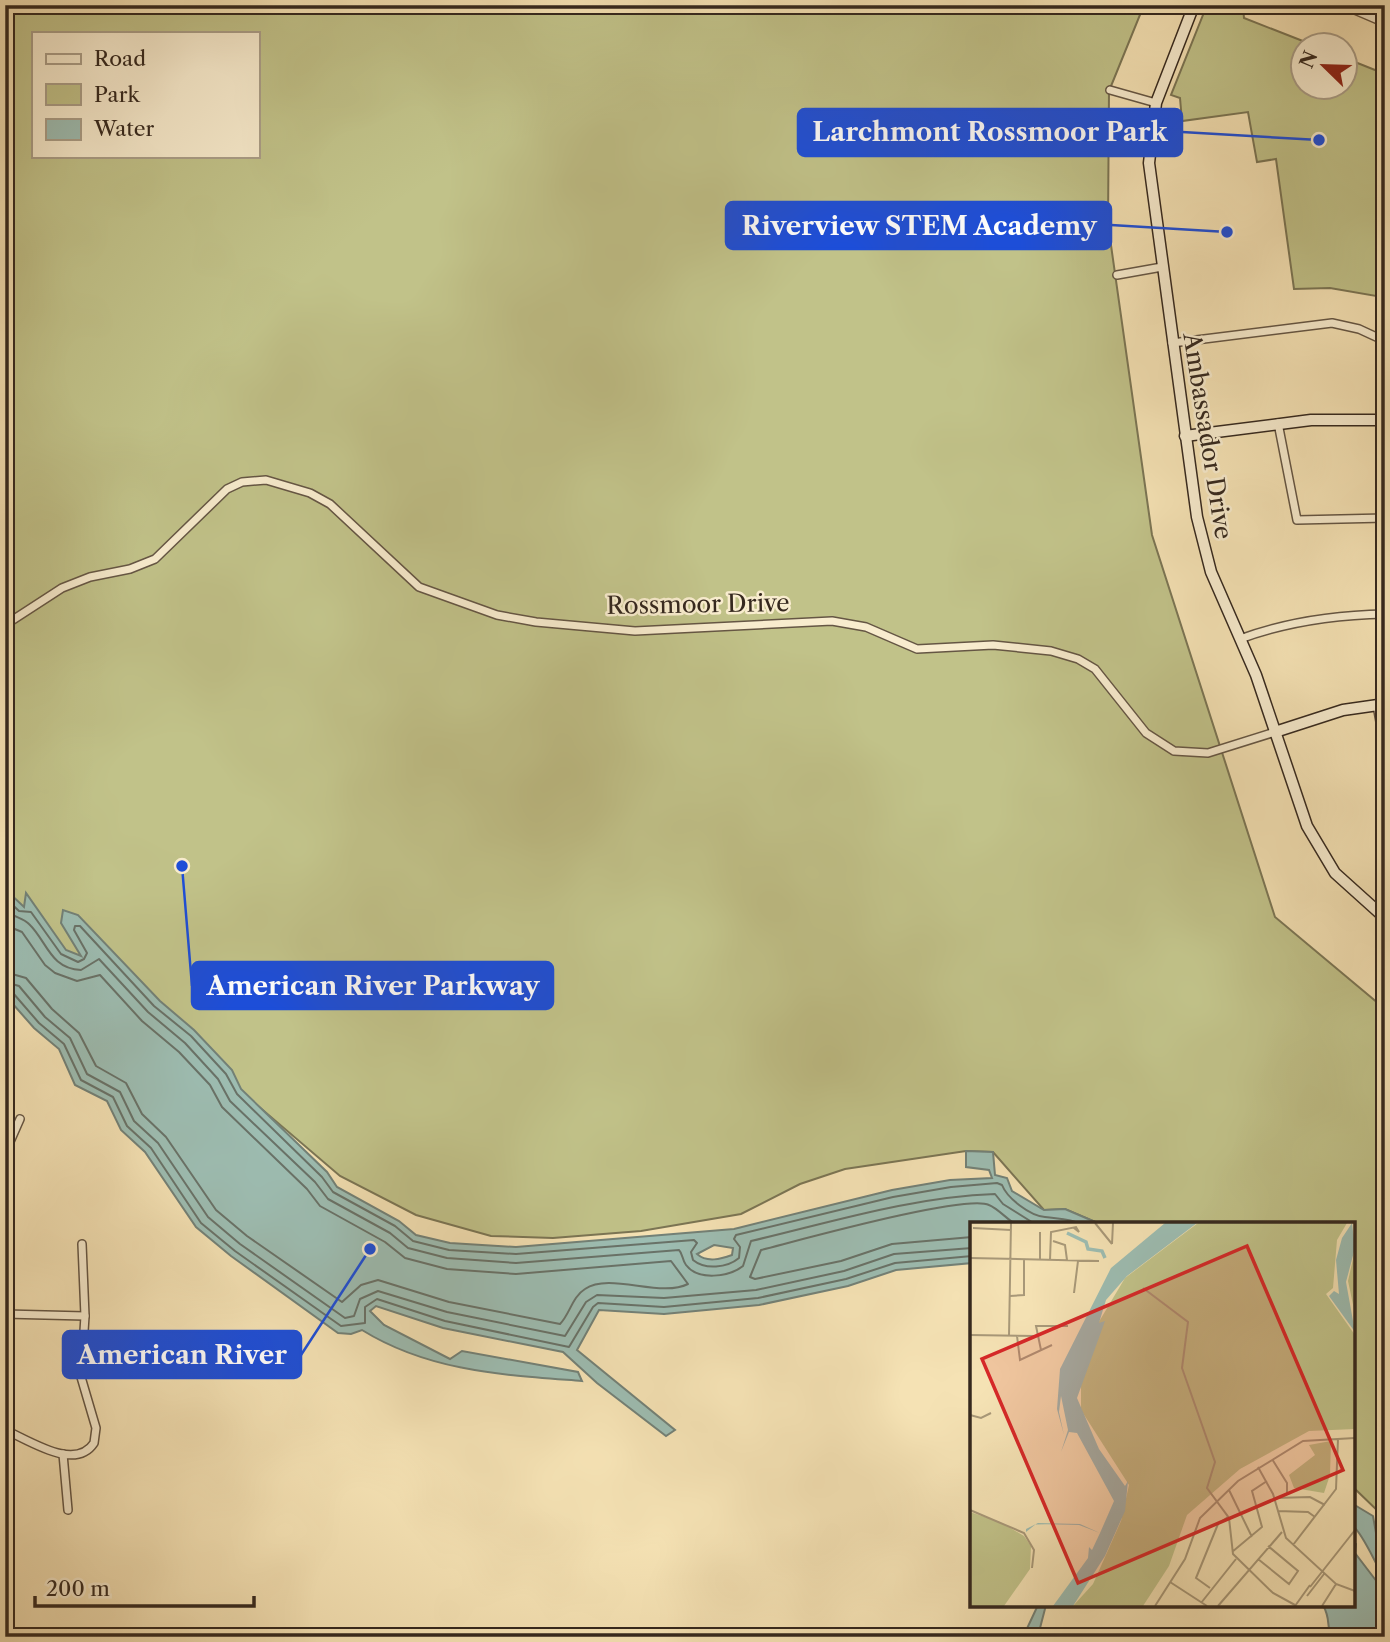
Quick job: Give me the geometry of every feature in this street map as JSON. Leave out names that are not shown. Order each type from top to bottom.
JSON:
[{"type":"street","name":"Ambassador Drive","points":[[1194,5],[1156,103],[1151,127],[1149,163],[1161,267],[1201,535],[1219,594],[1240,639],[1307,826],[1320,851],[1343,882],[1385,918]]},
{"type":"street","points":[[1343,5],[1385,23]]},
{"type":"street","points":[[1110,90],[1156,103]]},
{"type":"street","points":[[1117,275],[1161,267]]},
{"type":"street","points":[[1172,343],[1332,323],[1359,329],[1385,341]]},
{"type":"street","points":[[1185,436],[1335,419],[1383,420],[1385,396]]},
{"type":"street","points":[[1278,424],[1297,520],[1385,519]]},
{"type":"street","name":"Rossmoor Drive","points":[[5,625],[62,587],[97,575],[131,569],[155,559],[227,489],[242,482],[266,480],[295,486],[330,504],[419,587],[497,615],[536,622],[635,631],[832,621],[866,626],[906,646],[924,650],[980,645],[1051,651],[1078,659],[1096,669],[1146,733],[1166,749],[1193,755],[1208,753],[1343,710],[1381,705]]},
{"type":"street","points":[[1240,639],[1263,630],[1318,619],[1385,614]]},
{"type":"street","points":[[1381,705],[1385,749]]},
{"type":"street","points":[[5,1153],[20,1119]]},
{"type":"street","points":[[5,1430],[63,1454],[83,1453],[96,1438],[81,1377],[85,1316],[82,1244]]},
{"type":"street","points":[[5,1314],[85,1316]]},
{"type":"street","points":[[63,1454],[68,1510]]},
{"type":"green space","points":[[5,5],[1144,5],[1109,91],[1108,224],[1152,535],[1275,917],[1385,1009],[1385,1518],[1355,1489],[1355,1222],[1095,1222],[1065,1209],[1044,1210],[993,1152],[966,1151],[845,1169],[800,1184],[741,1214],[641,1231],[553,1238],[491,1236],[416,1215],[340,1176],[216,1070],[98,990],[5,897]]},
{"type":"green space","points":[[1207,5],[1239,5],[1243,7],[1244,18],[1288,35],[1288,102],[1358,102],[1358,63],[1385,74],[1385,280],[1376,296],[1330,288],[1294,289],[1276,159],[1257,162],[1248,112],[1182,121],[1180,98],[1171,95]]},
{"type":"water","points":[[5,889],[24,907],[26,893],[66,950],[81,956],[61,923],[63,910],[78,915],[160,1001],[194,1030],[232,1070],[241,1089],[327,1172],[337,1187],[399,1221],[416,1235],[450,1243],[516,1247],[734,1229],[892,1190],[950,1180],[992,1178],[989,1170],[966,1167],[966,1151],[993,1152],[995,1175],[1007,1178],[1012,1191],[1044,1210],[1065,1209],[1095,1222],[970,1222],[970,1263],[896,1270],[848,1286],[759,1305],[664,1314],[599,1310],[577,1350],[675,1430],[666,1436],[597,1383],[563,1352],[443,1328],[376,1306],[370,1311],[384,1325],[450,1359],[462,1351],[578,1372],[582,1381],[469,1369],[414,1355],[362,1330],[351,1334],[338,1333],[231,1256],[196,1227],[145,1152],[121,1130],[107,1101],[75,1085],[59,1049],[34,1028],[5,995]],"holes":[[[714,1245],[733,1248],[732,1255],[705,1259],[697,1254]]]},
{"type":"water","points":[[1355,1505],[1373,1516],[1376,1533],[1385,1550],[1385,1579],[1355,1528]]},
{"type":"water","points":[[1355,1553],[1384,1591],[1385,1637],[1331,1637],[1324,1607],[1355,1607]]},
{"type":"water","points":[[1037,1607],[1045,1607],[1040,1628],[1032,1637],[1023,1637]]},
{"type":"place","name":"Larchmont Rossmoor Park","points":[[1319,140]]},
{"type":"place","name":"Riverview STEM Academy","points":[[1227,232]]},
{"type":"place","name":"American River Parkway","points":[[182,866]]},
{"type":"place","name":"American River","points":[[370,1249]]}]
